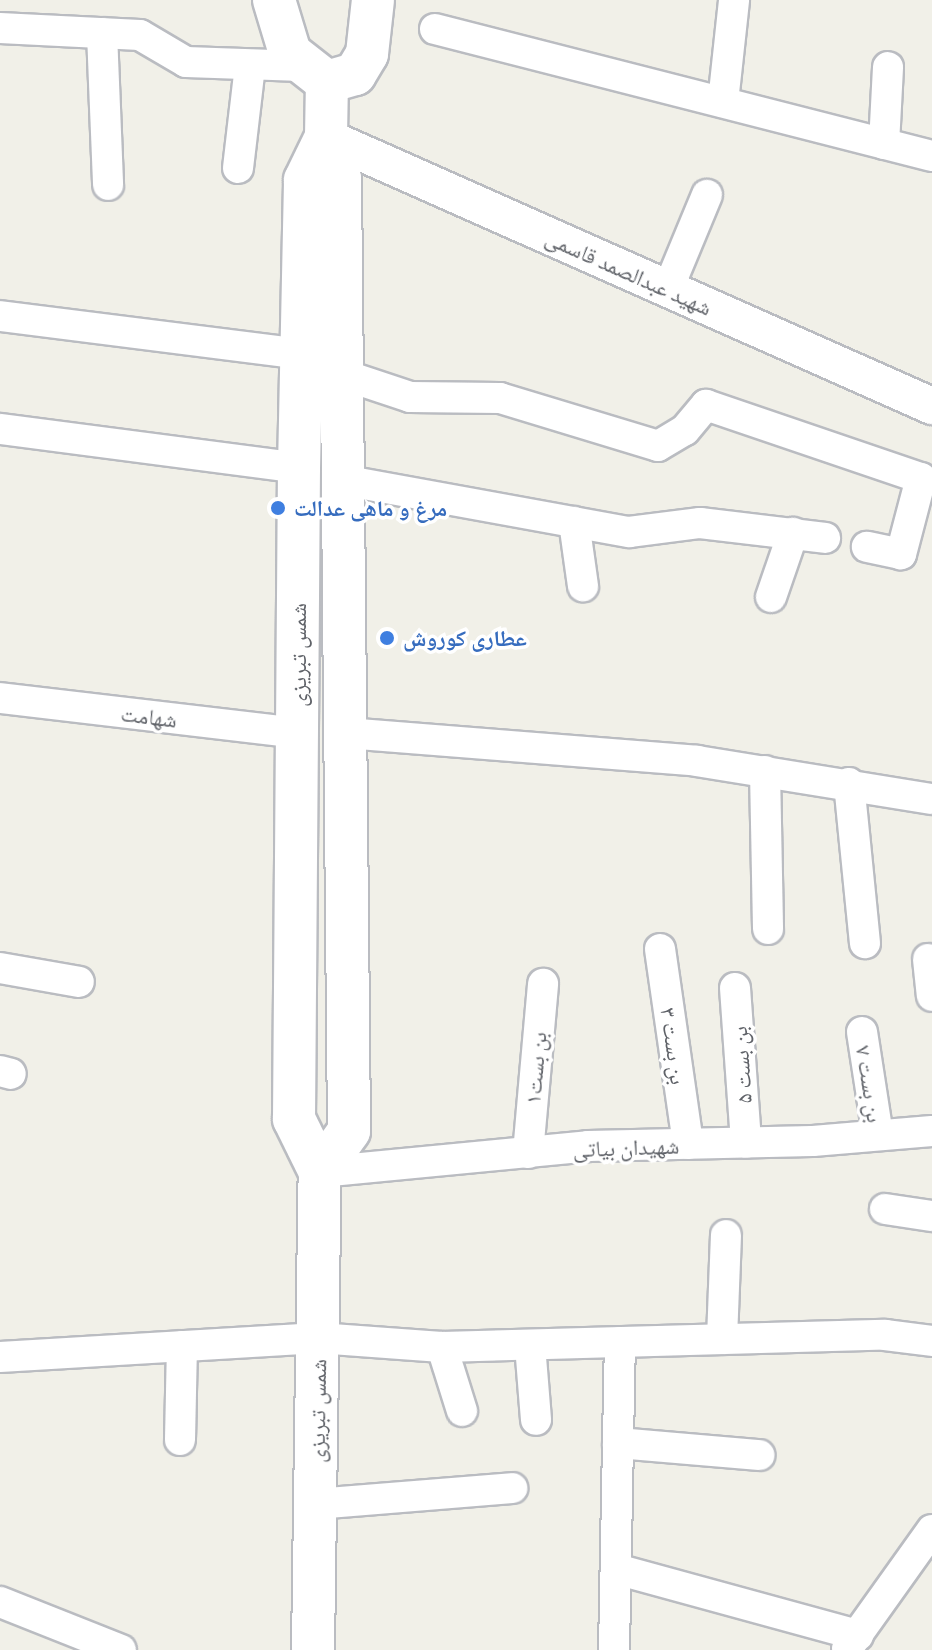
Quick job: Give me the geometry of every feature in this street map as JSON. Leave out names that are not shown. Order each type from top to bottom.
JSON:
[{"type":"main road","points":[[274,0],[290,53],[315,74],[355,74],[367,54],[373,0]]},
{"type":"main road","name":"شمس تبریزی","points":[[315,74],[326,137],[340,179],[349,1131],[320,1172]]},
{"type":"main road","name":"شمس تبریزی","points":[[313,1650],[320,1172],[294,1119],[299,468],[305,180],[326,137]]},
{"type":"main road","points":[[297,733],[345,733]]},
{"type":"street","points":[[723,102],[734,0]]},
{"type":"street","points":[[0,28],[140,35],[186,62],[315,74]]},
{"type":"street","points":[[435,29],[932,156]]},
{"type":"street","points":[[102,33],[108,185]]},
{"type":"street","points":[[238,168],[250,66]]},
{"type":"street","points":[[884,144],[888,67]]},
{"type":"street","name":"شهید عبدالصمد قاسمی","points":[[326,137],[932,406]]},
{"type":"street","points":[[668,289],[707,195]]},
{"type":"street","points":[[0,316],[300,354]]},
{"type":"street","points":[[341,374],[410,397],[500,398],[658,446],[685,430],[706,405],[921,478],[901,554],[867,547]]},
{"type":"street","points":[[0,429],[299,468]]},
{"type":"street","points":[[342,480],[629,532],[700,523],[825,538]]},
{"type":"street","points":[[574,522],[583,586]]},
{"type":"street","points":[[771,597],[793,533]]},
{"type":"street","name":"شهامت","points":[[0,698],[297,733]]},
{"type":"street","points":[[345,733],[765,771],[932,799]]},
{"type":"street","points":[[765,771],[768,929]]},
{"type":"street","points":[[849,783],[865,943]]},
{"type":"street","name":"بن بست ۳","points":[[660,949],[688,1144]]},
{"type":"street","points":[[928,959],[932,996]]},
{"type":"street","points":[[0,968],[79,982]]},
{"type":"street","name":"بن بست۱","points":[[528,1153],[543,984]]},
{"type":"street","name":"بن بست ۵","points":[[735,988],[746,1143]]},
{"type":"street","name":"بن بست ۷","points":[[862,1032],[878,1135]]},
{"type":"street","name":"شهیدان بیاتی","points":[[320,1172],[528,1153],[932,1131]]},
{"type":"street","points":[[885,1209],[932,1216]]},
{"type":"street","points":[[722,1339],[726,1235]]},
{"type":"street","points":[[1,1360],[318,1338],[442,1347],[885,1335],[932,1339]]},
{"type":"street","points":[[614,1650],[620,1342]]},
{"type":"street","points":[[530,1345],[536,1420]]},
{"type":"street","points":[[180,1440],[182,1346]]},
{"type":"street","points":[[442,1347],[462,1411]]},
{"type":"street","points":[[618,1443],[759,1455]]},
{"type":"street","points":[[315,1504],[512,1488]]},
{"type":"street","points":[[616,1569],[852,1643],[932,1530]]},
{"type":"street","points":[[0,1602],[121,1650]]},
{"type":"place","name":"مرغ و ماهی عدالت","points":[[278,508]]},
{"type":"place","name":"عطاری کوروش","points":[[387,638]]}]
